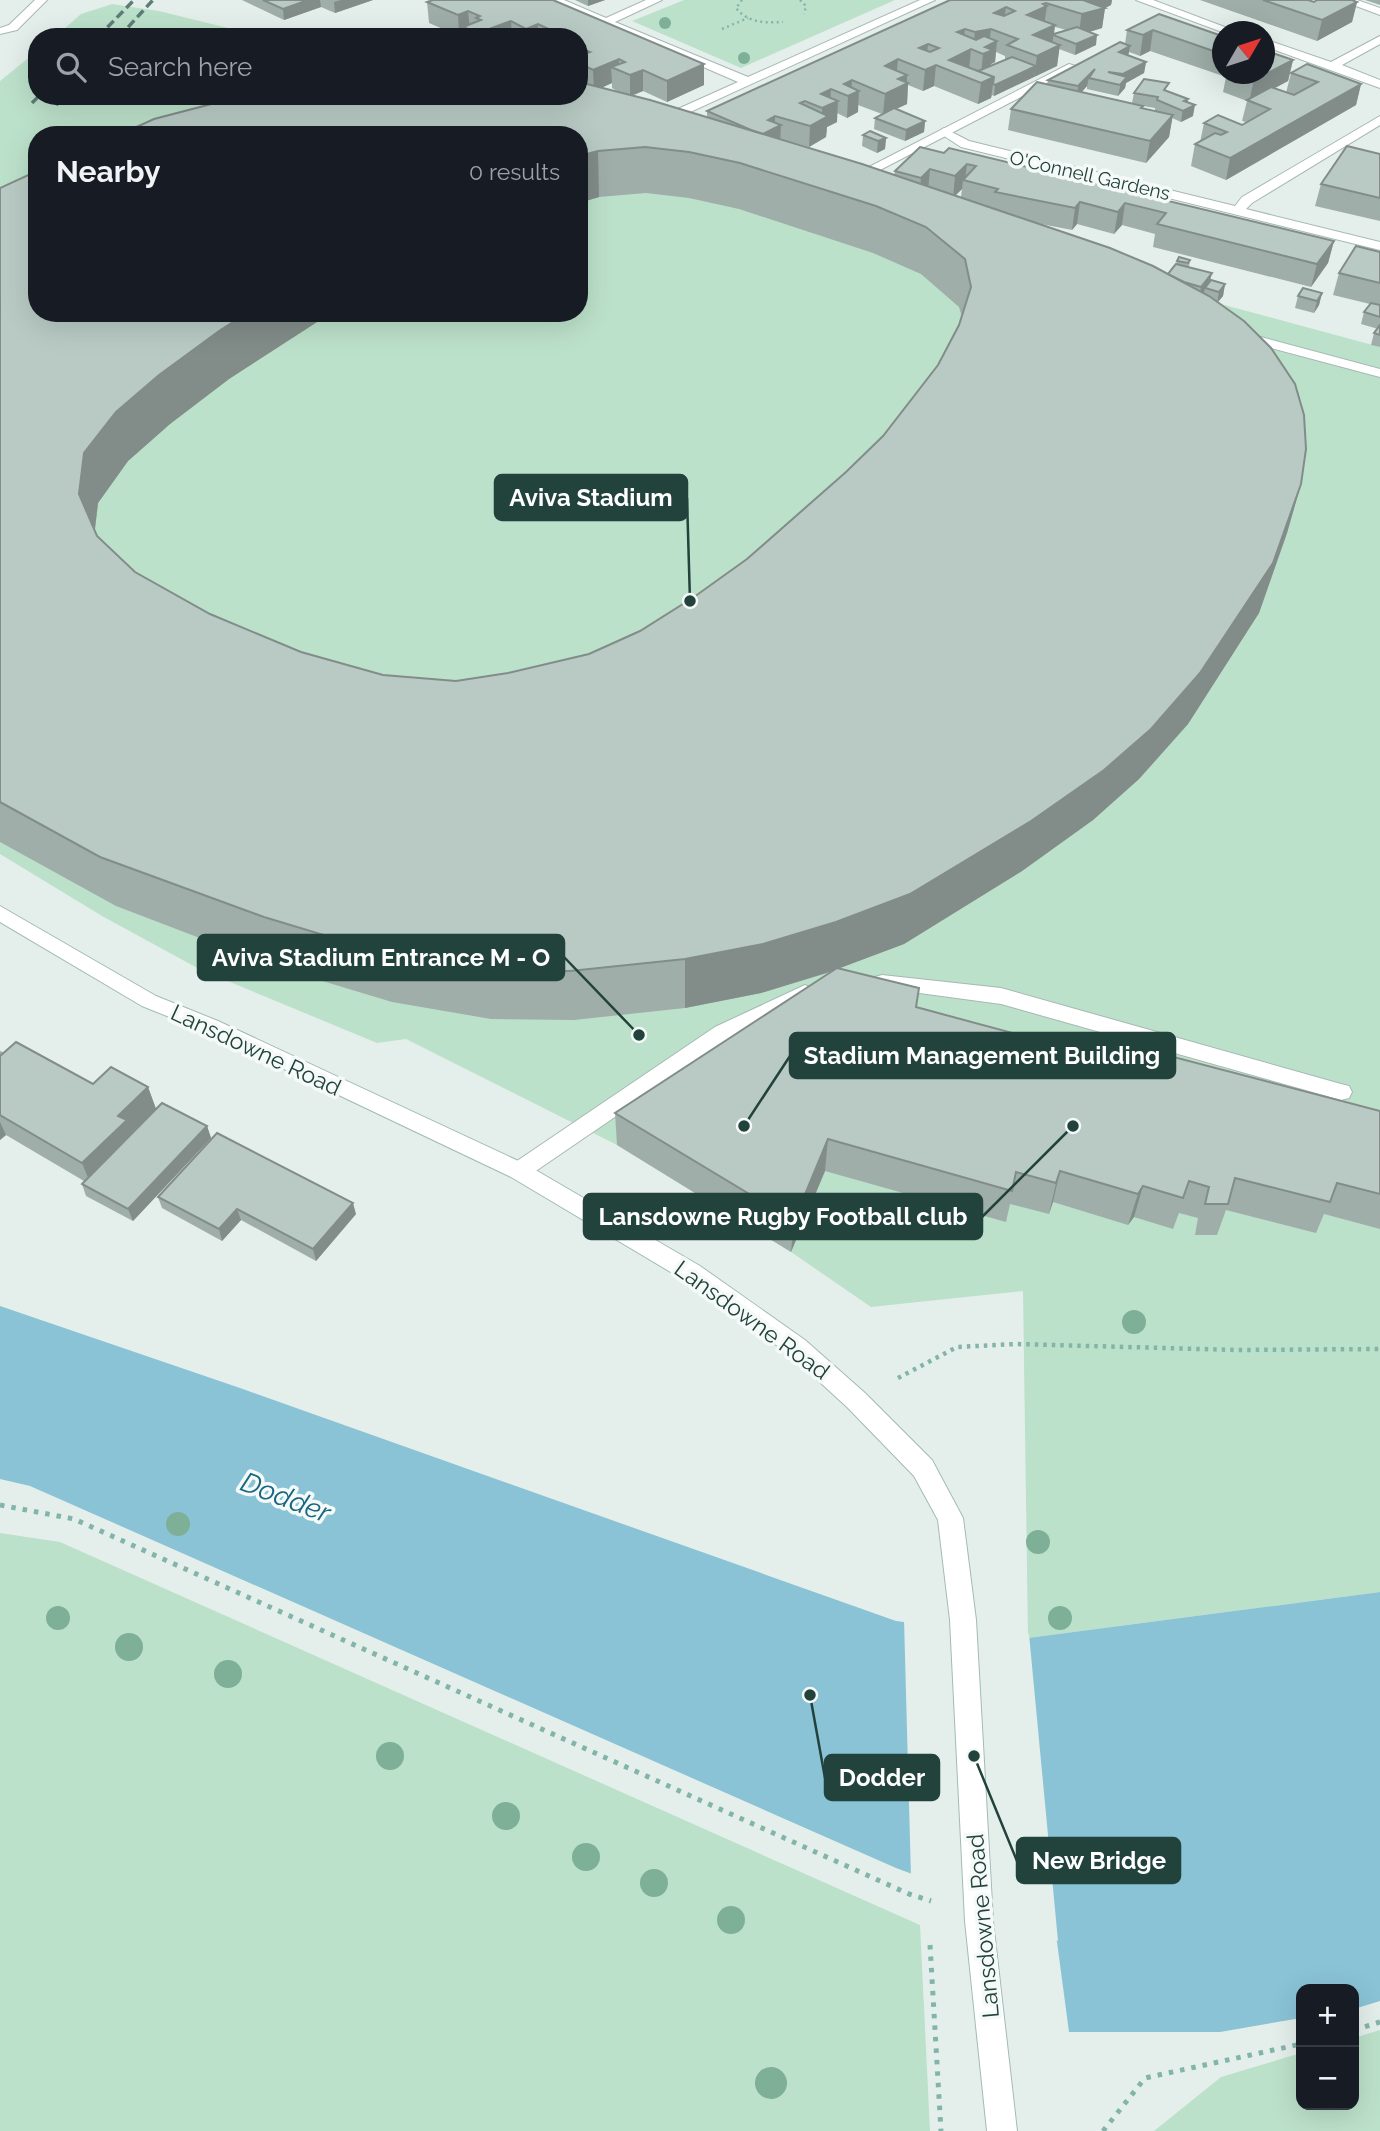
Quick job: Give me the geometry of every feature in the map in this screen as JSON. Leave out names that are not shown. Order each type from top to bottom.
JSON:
[{"type":"street","points":[[0,31],[13,28],[41,0]]},
{"type":"street","points":[[554,0],[749,82]]},
{"type":"street","points":[[605,22],[656,0]]},
{"type":"street","points":[[676,115],[929,0]]},
{"type":"street","points":[[1142,0],[1212,25]]},
{"type":"street","points":[[1346,0],[1380,12]]},
{"type":"street","points":[[1170,20],[1182,14]]},
{"type":"street","points":[[1332,66],[1380,39]]},
{"type":"street","points":[[1275,46],[1380,84]]},
{"type":"street","points":[[875,167],[1082,63]]},
{"type":"street","points":[[1238,211],[1247,200],[1380,120]]},
{"type":"street","name":"O'Connell Gardens","points":[[944,132],[965,144],[1380,246]]},
{"type":"street","points":[[1247,337],[1380,373]]},
{"type":"street","name":"Lansdowne Road","points":[[0,913],[149,1001],[211,1026],[519,1171],[692,1273],[797,1348],[856,1400],[923,1468],[950,1518],[962,1620],[979,1910],[1002,2131]]},
{"type":"street","points":[[864,980],[1001,996],[1341,1092]]},
{"type":"street","points":[[519,1171],[722,1033],[827,983]]},
{"type":"path","points":[[741,0],[736,8],[742,15],[757,21],[779,22]]},
{"type":"path","points":[[856,1400],[957,1348],[1016,1344],[1237,1350],[1380,1349]]},
{"type":"path","points":[[0,1505],[74,1519],[909,1894],[927,1899],[928,1913]]},
{"type":"path","points":[[929,1940],[941,2131]]},
{"type":"path","points":[[1359,2028],[1380,2022]]},
{"type":"path","points":[[1102,2131],[1145,2078],[1296,2045]]},
{"type":"green space","points":[[684,0],[895,0],[741,68],[632,21]]},
{"type":"green space","points":[[112,4],[159,11],[228,28],[65,28],[81,14]]},
{"type":"green space","points":[[28,58],[28,105],[531,105],[1217,303],[1380,347],[1380,1592],[1028,1638],[1023,1291],[871,1307],[791,1252],[617,1145],[406,1039],[377,1043],[201,970],[102,916],[0,854],[0,81]]},
{"type":"green space","points":[[0,1533],[60,1542],[920,1925],[930,2131],[0,2131]]},
{"type":"green space","points":[[1380,2030],[1380,2131],[1154,2131],[1221,2077],[1296,2054],[1296,2110],[1359,2110],[1359,2036]]},
{"type":"water","points":[[0,1306],[240,1388],[896,1621],[1028,1638],[1380,1592],[1380,2001],[1359,2007],[1359,1984],[1296,1984],[1296,2019],[1220,2032],[1069,2032],[1055,1927],[896,1868],[30,1486],[0,1479]]},
{"type":"pier","points":[[904,1619],[1029,1634],[1058,1941],[1054,1939],[1052,1930],[911,1878]]},
{"type":"building","points":[[263,0],[308,0],[283,9]]},
{"type":"building","points":[[553,0],[704,64],[667,81],[643,70],[630,75],[611,67],[625,62],[619,59],[593,70],[588,68],[588,28],[547,28],[538,24],[524,28],[511,21],[492,28],[466,28],[463,27],[481,20],[476,18],[480,16],[468,11],[458,15],[427,2]]},
{"type":"building","points":[[950,0],[1083,0],[1105,8],[1082,14],[1046,3],[1043,4],[1047,6],[1027,15],[1055,25],[1033,35],[1060,45],[1037,56],[1007,45],[1018,39],[991,29],[975,32],[965,29],[957,32],[976,40],[984,36],[997,41],[985,47],[993,50],[983,54],[971,49],[949,60],[994,77],[981,83],[936,65],[925,70],[898,59],[885,66],[907,75],[898,79],[908,83],[885,94],[852,80],[844,84],[859,91],[848,96],[831,89],[821,94],[838,101],[822,108],[805,101],[800,103],[828,116],[810,126],[775,116],[768,120],[781,125],[763,134],[707,111]],"holes":[[[1006,7],[1015,11],[1004,16],[994,13]],[[928,44],[939,48],[930,52],[919,48]]]},
{"type":"building","points":[[1263,0],[1352,0],[1357,2],[1322,20]]},
{"type":"building","points":[[1159,14],[1212,33],[1212,51],[1153,30],[1143,35],[1127,30]]},
{"type":"building","points":[[1077,27],[1097,35],[1076,44],[1053,35],[1054,34]]},
{"type":"building","points":[[1120,42],[1130,46],[1119,52],[1146,62],[1123,74],[1108,72],[1127,77],[1120,85],[1089,78],[1095,69],[1078,86],[1048,80]]},
{"type":"building","points":[[1275,54],[1293,60],[1275,69]]},
{"type":"building","points":[[1012,57],[1036,66],[995,85],[994,77],[978,71]]},
{"type":"building","points":[[1307,64],[1361,84],[1230,158],[1195,144],[1215,133],[1221,135],[1227,132],[1204,123],[1218,115],[1242,125],[1270,109],[1247,100],[1271,87],[1294,95],[1318,82],[1291,73]]},
{"type":"building","points":[[1144,79],[1169,83],[1164,90],[1188,99],[1184,101],[1195,105],[1183,111],[1157,100],[1158,97],[1134,93]]},
{"type":"building","points":[[1037,82],[1173,115],[1150,141],[1011,109]]},
{"type":"building","points":[[588,84],[650,100],[862,164],[1110,248],[1153,266],[1209,296],[1244,321],[1271,348],[1295,384],[1304,415],[1306,449],[1301,484],[1273,563],[1200,673],[1151,729],[1104,770],[1031,821],[910,894],[836,922],[763,944],[685,959],[570,971],[485,970],[383,953],[264,917],[100,857],[0,802],[0,188],[28,175],[28,322],[233,322],[159,375],[116,412],[84,453],[79,494],[97,536],[135,572],[210,614],[301,652],[383,675],[456,681],[508,673],[589,654],[640,631],[694,597],[747,559],[883,436],[938,365],[959,325],[971,287],[965,259],[926,227],[876,206],[740,163],[689,152],[645,147],[588,154],[588,126],[139,126],[154,119],[208,105],[588,105]]},
{"type":"building","points":[[894,108],[925,121],[906,130],[875,118]]},
{"type":"building","points":[[870,131],[886,138],[878,141],[863,135]]},
{"type":"building","points":[[1347,146],[1380,154],[1380,198],[1321,184]]},
{"type":"building","points":[[920,147],[944,153],[949,148],[1334,241],[1317,264],[1157,224],[1166,213],[1125,203],[1118,212],[1080,202],[1075,208],[995,192],[998,189],[963,180],[976,166],[967,164],[955,176],[930,169],[921,178],[895,171]]},
{"type":"building","points":[[1356,246],[1380,252],[1380,283],[1339,273]]},
{"type":"building","points":[[1179,257],[1190,260],[1188,263],[1177,261]]},
{"type":"building","points":[[1176,264],[1212,273],[1201,287],[1168,274]]},
{"type":"building","points":[[1211,280],[1225,284],[1219,292],[1205,288]]},
{"type":"building","points":[[1303,288],[1322,293],[1317,301],[1298,296]]},
{"type":"building","points":[[1371,303],[1380,305],[1380,317],[1364,312]]},
{"type":"building","points":[[837,968],[919,988],[916,1007],[1090,1054],[1097,1037],[1380,1111],[1380,1194],[1337,1183],[1330,1202],[1235,1178],[1228,1204],[1205,1204],[1209,1187],[1189,1181],[1183,1198],[1143,1186],[1138,1194],[1060,1171],[1056,1183],[1016,1172],[1012,1191],[828,1139],[794,1221],[615,1113]]},
{"type":"building","points":[[16,1042],[93,1084],[111,1067],[148,1087],[118,1116],[127,1120],[82,1163],[0,1115],[0,1056]]},
{"type":"building","points":[[162,1103],[207,1126],[128,1209],[82,1184]]},
{"type":"building","points":[[217,1133],[353,1203],[313,1249],[237,1209],[219,1229],[158,1197]]},
{"type":"railway","points":[[107,28],[134,0]]},
{"type":"railway","points":[[127,28],[153,0]]},
{"type":"place","name":"Aviva Stadium","points":[[690,601]]},
{"type":"place","name":"Aviva Stadium Entrance M - O","points":[[639,1035]]},
{"type":"place","name":"Stadium Management Building","points":[[744,1126]]},
{"type":"place","name":"Lansdowne Rugby Football club","points":[[1073,1126]]},
{"type":"place","name":"Dodder","points":[[810,1695]]},
{"type":"place","name":"New Bridge","points":[[974,1756]]}]
